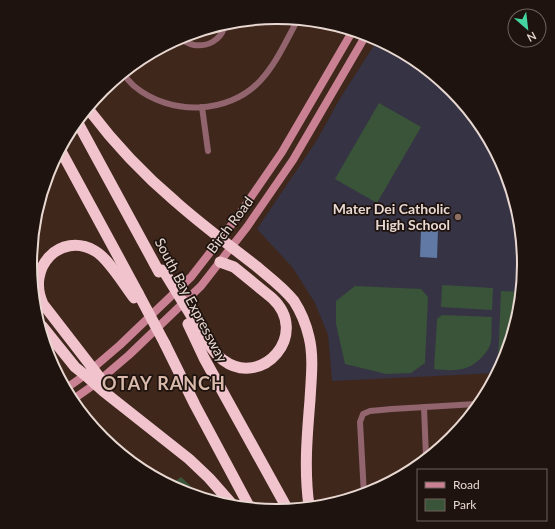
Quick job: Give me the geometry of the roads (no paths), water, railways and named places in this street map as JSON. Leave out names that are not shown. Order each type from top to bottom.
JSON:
[{"type":"highway","points":[[91,113],[124,152],[153,182],[285,291],[300,312],[308,332],[312,353],[306,462],[306,485],[309,503]]},
{"type":"highway","name":"South Bay Expressway","points":[[81,127],[159,268],[166,273],[191,322],[204,358],[285,505]]},
{"type":"highway","points":[[63,155],[136,295],[164,342],[247,503]]},
{"type":"highway","points":[[38,283],[39,273],[43,264],[52,254],[63,248],[76,246],[89,248],[98,252],[105,258],[136,295]]},
{"type":"highway","points":[[191,322],[222,360],[235,366],[249,368],[263,364],[274,357],[282,345],[285,336],[286,323],[277,303],[234,267],[220,262]]},
{"type":"highway","points":[[39,294],[43,304],[89,372],[189,459],[209,478],[228,499]]},
{"type":"highway","points":[[47,332],[75,367],[89,372]]},
{"type":"main road","name":"Birch Road","points":[[70,386],[89,372],[120,345],[191,276],[236,219],[282,152],[350,35]]},
{"type":"main road","name":"Birch Road","points":[[77,397],[129,355],[201,286],[247,227],[293,160],[363,40]]},
{"type":"street","points":[[127,78],[135,87],[155,99],[175,106],[202,108],[217,106],[243,95],[255,86],[273,65],[295,25]]},
{"type":"street","points":[[186,42],[194,45],[205,45],[212,42],[222,34],[223,30]]},
{"type":"street","points":[[202,108],[208,151]]},
{"type":"street","points":[[364,489],[360,422],[363,414],[370,411],[473,404]]},
{"type":"street","points":[[424,407],[426,453]]},
{"type":"water","points":[[438,230],[437,258],[420,257],[421,231]]},
{"type":"place","name":"Mater Dei Catholic High School","points":[[458,217]]},
{"type":"district","name":"OTAY RANCH","points":[[164,384]]}]
